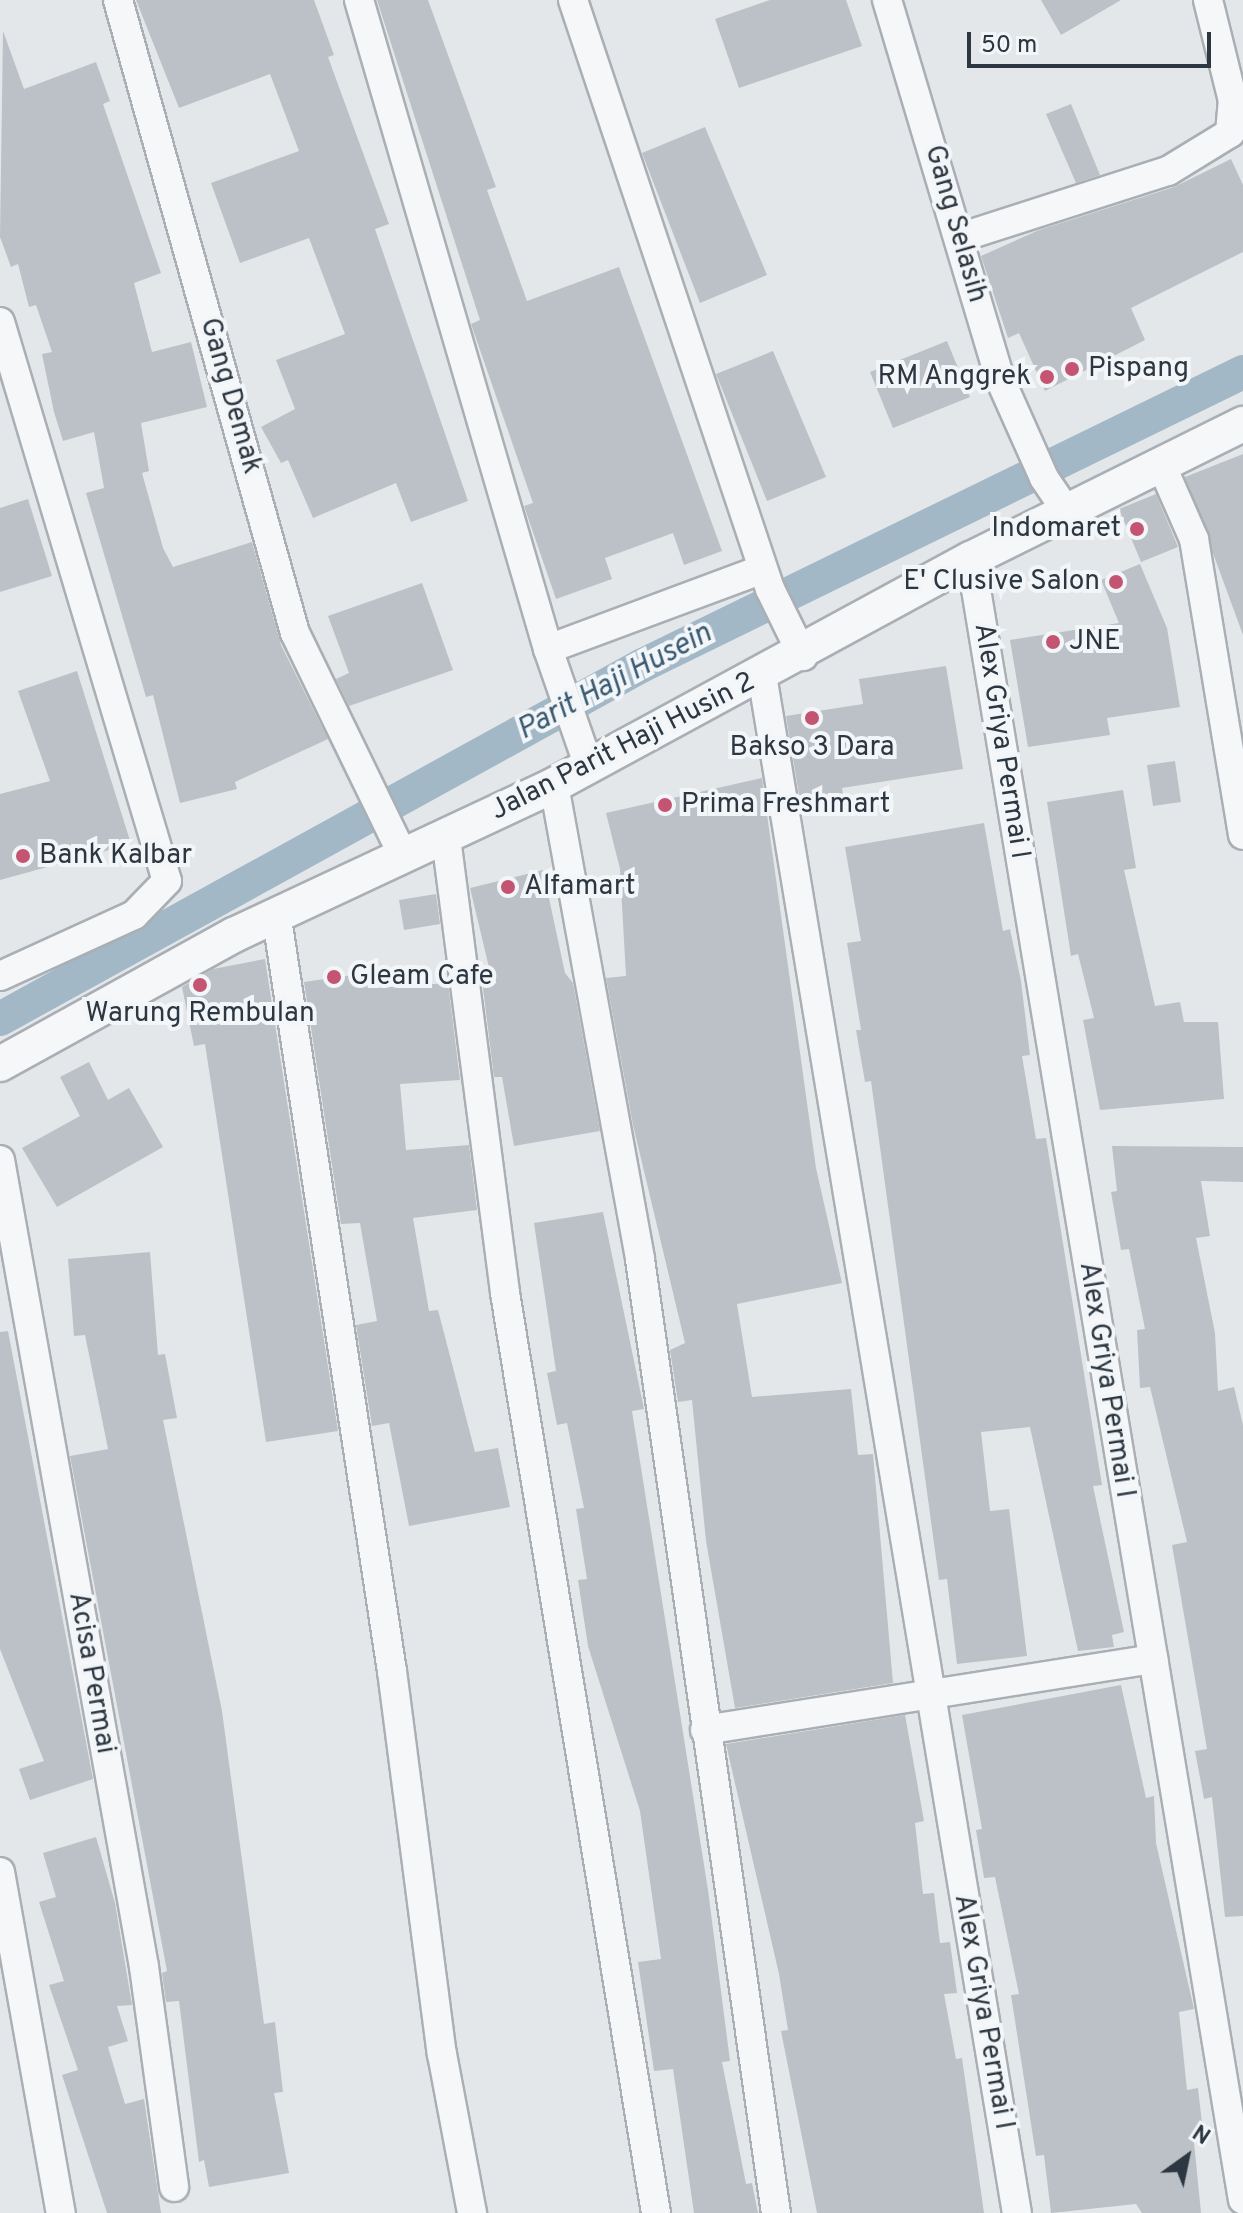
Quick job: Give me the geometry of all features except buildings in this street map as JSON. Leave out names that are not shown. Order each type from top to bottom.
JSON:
[{"type":"street","name":"Gang Demak","points":[[118,0],[295,633],[398,846]]},
{"type":"street","points":[[359,0],[548,649],[583,752]]},
{"type":"street","points":[[573,0],[767,579],[796,642]]},
{"type":"street","name":"Gang Selasih","points":[[887,0],[962,237],[1000,379],[1028,445],[1059,500]]},
{"type":"street","points":[[962,237],[1168,171],[1230,133],[1233,101],[1208,0]]},
{"type":"street","points":[[0,322],[167,881],[134,915],[0,976]]},
{"type":"street","name":"Jalan Parit Haji Husin 2","points":[[0,1064],[234,935],[277,919],[398,846],[446,838],[554,785],[583,752],[762,675],[796,642],[971,559],[1059,500],[1161,464],[1243,424]]},
{"type":"street","points":[[1161,464],[1194,539],[1243,835]]},
{"type":"street","name":"Alex Griya Permai I","points":[[971,559],[1243,2200]]},
{"type":"street","points":[[548,649],[767,579]]},
{"type":"street","name":"Alex Griya Permai I","points":[[762,675],[928,1694],[1017,2213]]},
{"type":"street","points":[[554,785],[640,1259],[776,2213]]},
{"type":"street","points":[[446,838],[505,1293],[656,2213]]},
{"type":"street","points":[[277,919],[392,1671],[442,2054],[472,2213]]},
{"type":"street","name":"Acisa Permai","points":[[0,1160],[144,1967],[174,2187]]},
{"type":"street","points":[[705,1730],[1153,1659]]},
{"type":"street","points":[[0,1872],[61,2213]]},
{"type":"waterway","name":"Parit Haji Husein","points":[[0,1019],[641,666],[1243,372]]},
{"type":"place","name":"Pispang","points":[[1072,369]]},
{"type":"place","name":"RM Anggrek","points":[[1047,377]]},
{"type":"place","name":"Indomaret","points":[[1137,529]]},
{"type":"place","name":"E' Clusive Salon","points":[[1116,582]]},
{"type":"place","name":"JNE","points":[[1053,642]]},
{"type":"place","name":"Bakso 3 Dara","points":[[812,718]]},
{"type":"place","name":"Prima Freshmart","points":[[665,805]]},
{"type":"place","name":"Bank Kalbar","points":[[23,856]]},
{"type":"place","name":"Alfamart","points":[[508,887]]},
{"type":"place","name":"Gleam Cafe","points":[[334,977]]},
{"type":"place","name":"Warung Rembulan","points":[[200,985]]}]
